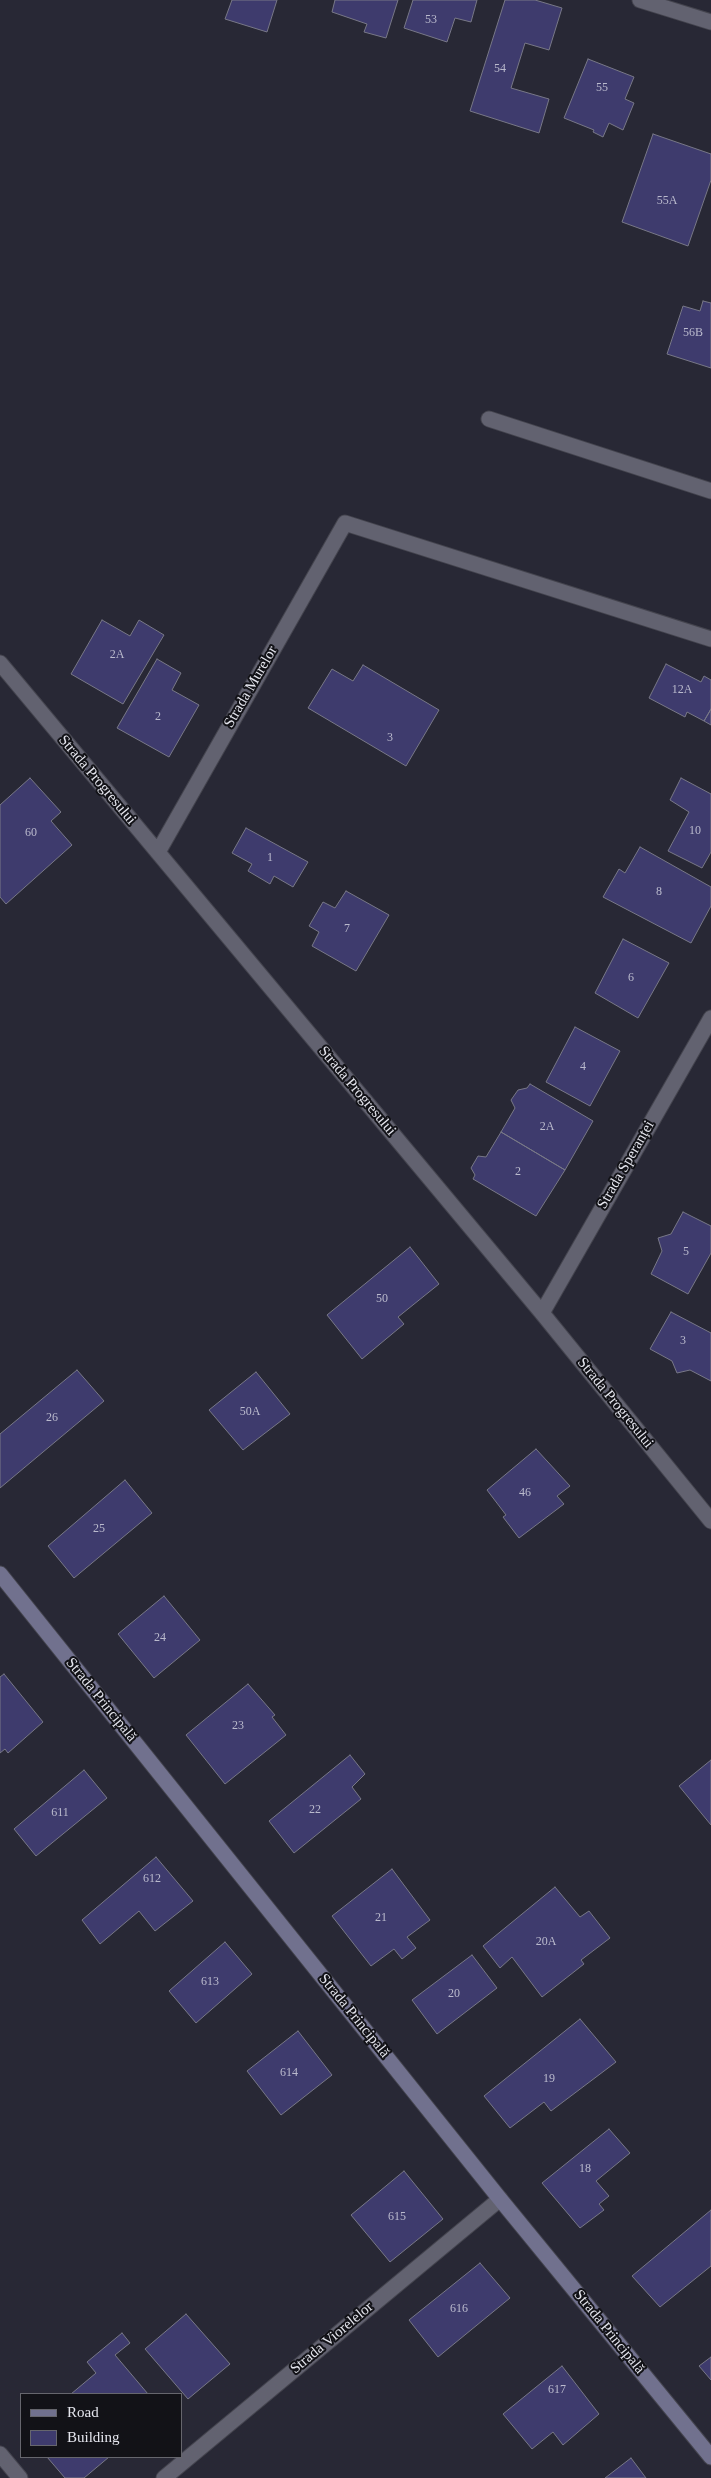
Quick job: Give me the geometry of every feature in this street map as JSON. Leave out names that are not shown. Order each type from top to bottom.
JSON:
[{"type":"main road","name":"Strada Principală","points":[[0,1574],[500,2199],[711,2457]]},
{"type":"street","points":[[640,0],[711,22]]},
{"type":"street","points":[[489,419],[711,491]]},
{"type":"street","name":"Strada Murelor","points":[[158,852],[345,523],[711,639]]},
{"type":"street","name":"Strada Progresului","points":[[0,663],[542,1313],[711,1521]]},
{"type":"street","name":"Strada Speranței","points":[[542,1313],[711,1018]]},
{"type":"street","name":"Strada Viorelelor","points":[[164,2478],[500,2199]]},
{"type":"street","points":[[0,2454],[20,2478]]},
{"type":"building","points":[[232,0],[277,0],[267,32],[225,19]]},
{"type":"building","points":[[335,0],[398,0],[386,38],[364,32],[367,24],[332,12]]},
{"type":"building","points":[[413,0],[477,0],[471,22],[455,18],[447,42],[404,28]]},
{"type":"building","points":[[505,0],[535,0],[562,8],[549,50],[525,43],[511,88],[549,99],[539,133],[470,111]]},
{"type":"building","points":[[588,59],[634,77],[625,99],[634,103],[623,130],[609,123],[603,137],[593,132],[594,130],[564,118]]},
{"type":"building","points":[[653,134],[711,154],[711,180],[688,246],[622,222]]},
{"type":"building","points":[[703,301],[711,303],[711,368],[667,354],[683,306],[700,311]]},
{"type":"building","points":[[102,620],[130,636],[139,620],[164,635],[123,704],[71,674]]},
{"type":"building","points":[[157,659],[181,673],[172,690],[199,705],[169,757],[117,728]]},
{"type":"building","points":[[666,664],[701,682],[704,676],[711,680],[711,709],[704,721],[687,712],[685,717],[649,698]]},
{"type":"building","points":[[363,665],[439,710],[406,766],[308,708],[332,669],[353,681]]},
{"type":"building","points":[[711,709],[711,725],[704,721]]},
{"type":"building","points":[[30,778],[61,812],[51,821],[72,845],[6,904],[0,897],[0,805]]},
{"type":"building","points":[[681,778],[711,794],[711,852],[702,868],[668,851],[689,812],[670,800]]},
{"type":"building","points":[[246,828],[308,862],[293,887],[274,876],[270,884],[248,871],[252,864],[232,853]]},
{"type":"building","points":[[640,847],[711,887],[711,906],[691,943],[603,897],[619,869],[625,873]]},
{"type":"building","points":[[346,891],[389,915],[356,971],[312,946],[319,932],[309,926],[323,902],[335,908]]},
{"type":"building","points":[[623,939],[669,963],[638,1018],[595,993]]},
{"type":"building","points":[[575,1027],[620,1051],[590,1106],[546,1082]]},
{"type":"building","points":[[530,1084],[593,1121],[565,1170],[501,1132],[515,1108],[511,1100],[518,1090],[527,1088]]},
{"type":"building","points":[[501,1132],[565,1170],[536,1216],[473,1179],[475,1175],[471,1168],[478,1156],[486,1157]]},
{"type":"building","points":[[683,1212],[711,1226],[711,1253],[688,1294],[651,1274],[662,1251],[658,1238],[671,1234]]},
{"type":"building","points":[[410,1247],[439,1284],[398,1317],[404,1324],[362,1359],[327,1315]]},
{"type":"building","points":[[671,1312],[711,1333],[711,1381],[690,1370],[677,1373],[672,1361],[650,1349]]},
{"type":"building","points":[[77,1370],[104,1401],[0,1488],[0,1434]]},
{"type":"building","points":[[256,1372],[290,1414],[243,1450],[209,1410]]},
{"type":"building","points":[[536,1449],[570,1486],[557,1496],[564,1504],[519,1538],[503,1517],[506,1515],[487,1490]]},
{"type":"building","points":[[125,1480],[152,1513],[74,1578],[48,1546]]},
{"type":"building","points":[[164,1596],[200,1640],[154,1678],[118,1634]]},
{"type":"building","points":[[4,1674],[43,1722],[8,1753],[5,1749],[0,1753],[0,1677]]},
{"type":"building","points":[[248,1684],[275,1715],[272,1717],[286,1735],[225,1784],[186,1735]]},
{"type":"building","points":[[350,1755],[365,1774],[352,1787],[361,1799],[294,1853],[269,1821]]},
{"type":"building","points":[[711,1760],[711,1825],[679,1786]]},
{"type":"building","points":[[84,1770],[107,1798],[36,1856],[14,1829]]},
{"type":"building","points":[[156,1857],[193,1901],[155,1931],[139,1911],[100,1944],[82,1920]]},
{"type":"building","points":[[392,1869],[430,1920],[407,1937],[416,1948],[402,1959],[394,1949],[371,1966],[332,1916]]},
{"type":"building","points":[[555,1887],[580,1917],[589,1911],[610,1938],[581,1960],[584,1964],[542,1997],[512,1957],[500,1968],[483,1946]]},
{"type":"building","points":[[225,1942],[252,1974],[196,2023],[169,1991]]},
{"type":"building","points":[[472,1955],[497,1988],[437,2034],[412,2000]]},
{"type":"building","points":[[580,2019],[616,2062],[551,2111],[544,2102],[510,2128],[484,2096]]},
{"type":"building","points":[[298,2031],[332,2075],[281,2115],[247,2071]]},
{"type":"building","points":[[609,2129],[630,2153],[596,2181],[609,2196],[599,2204],[604,2210],[580,2228],[542,2183]]},
{"type":"building","points":[[404,2171],[443,2219],[390,2262],[351,2215]]},
{"type":"building","points":[[711,2210],[711,2266],[660,2307],[632,2276]]},
{"type":"building","points":[[480,2263],[510,2298],[438,2357],[409,2320]]},
{"type":"building","points":[[186,2314],[230,2364],[188,2399],[145,2349]]},
{"type":"building","points":[[122,2333],[130,2343],[115,2355],[147,2393],[72,2393],[96,2373],[87,2362]]},
{"type":"building","points":[[711,2357],[711,2380],[699,2366]]},
{"type":"building","points":[[562,2366],[599,2414],[563,2445],[553,2432],[532,2449],[503,2414]]},
{"type":"building","points":[[48,2458],[108,2458],[84,2478],[65,2478]]},
{"type":"building","points":[[631,2458],[646,2478],[605,2478]]}]
